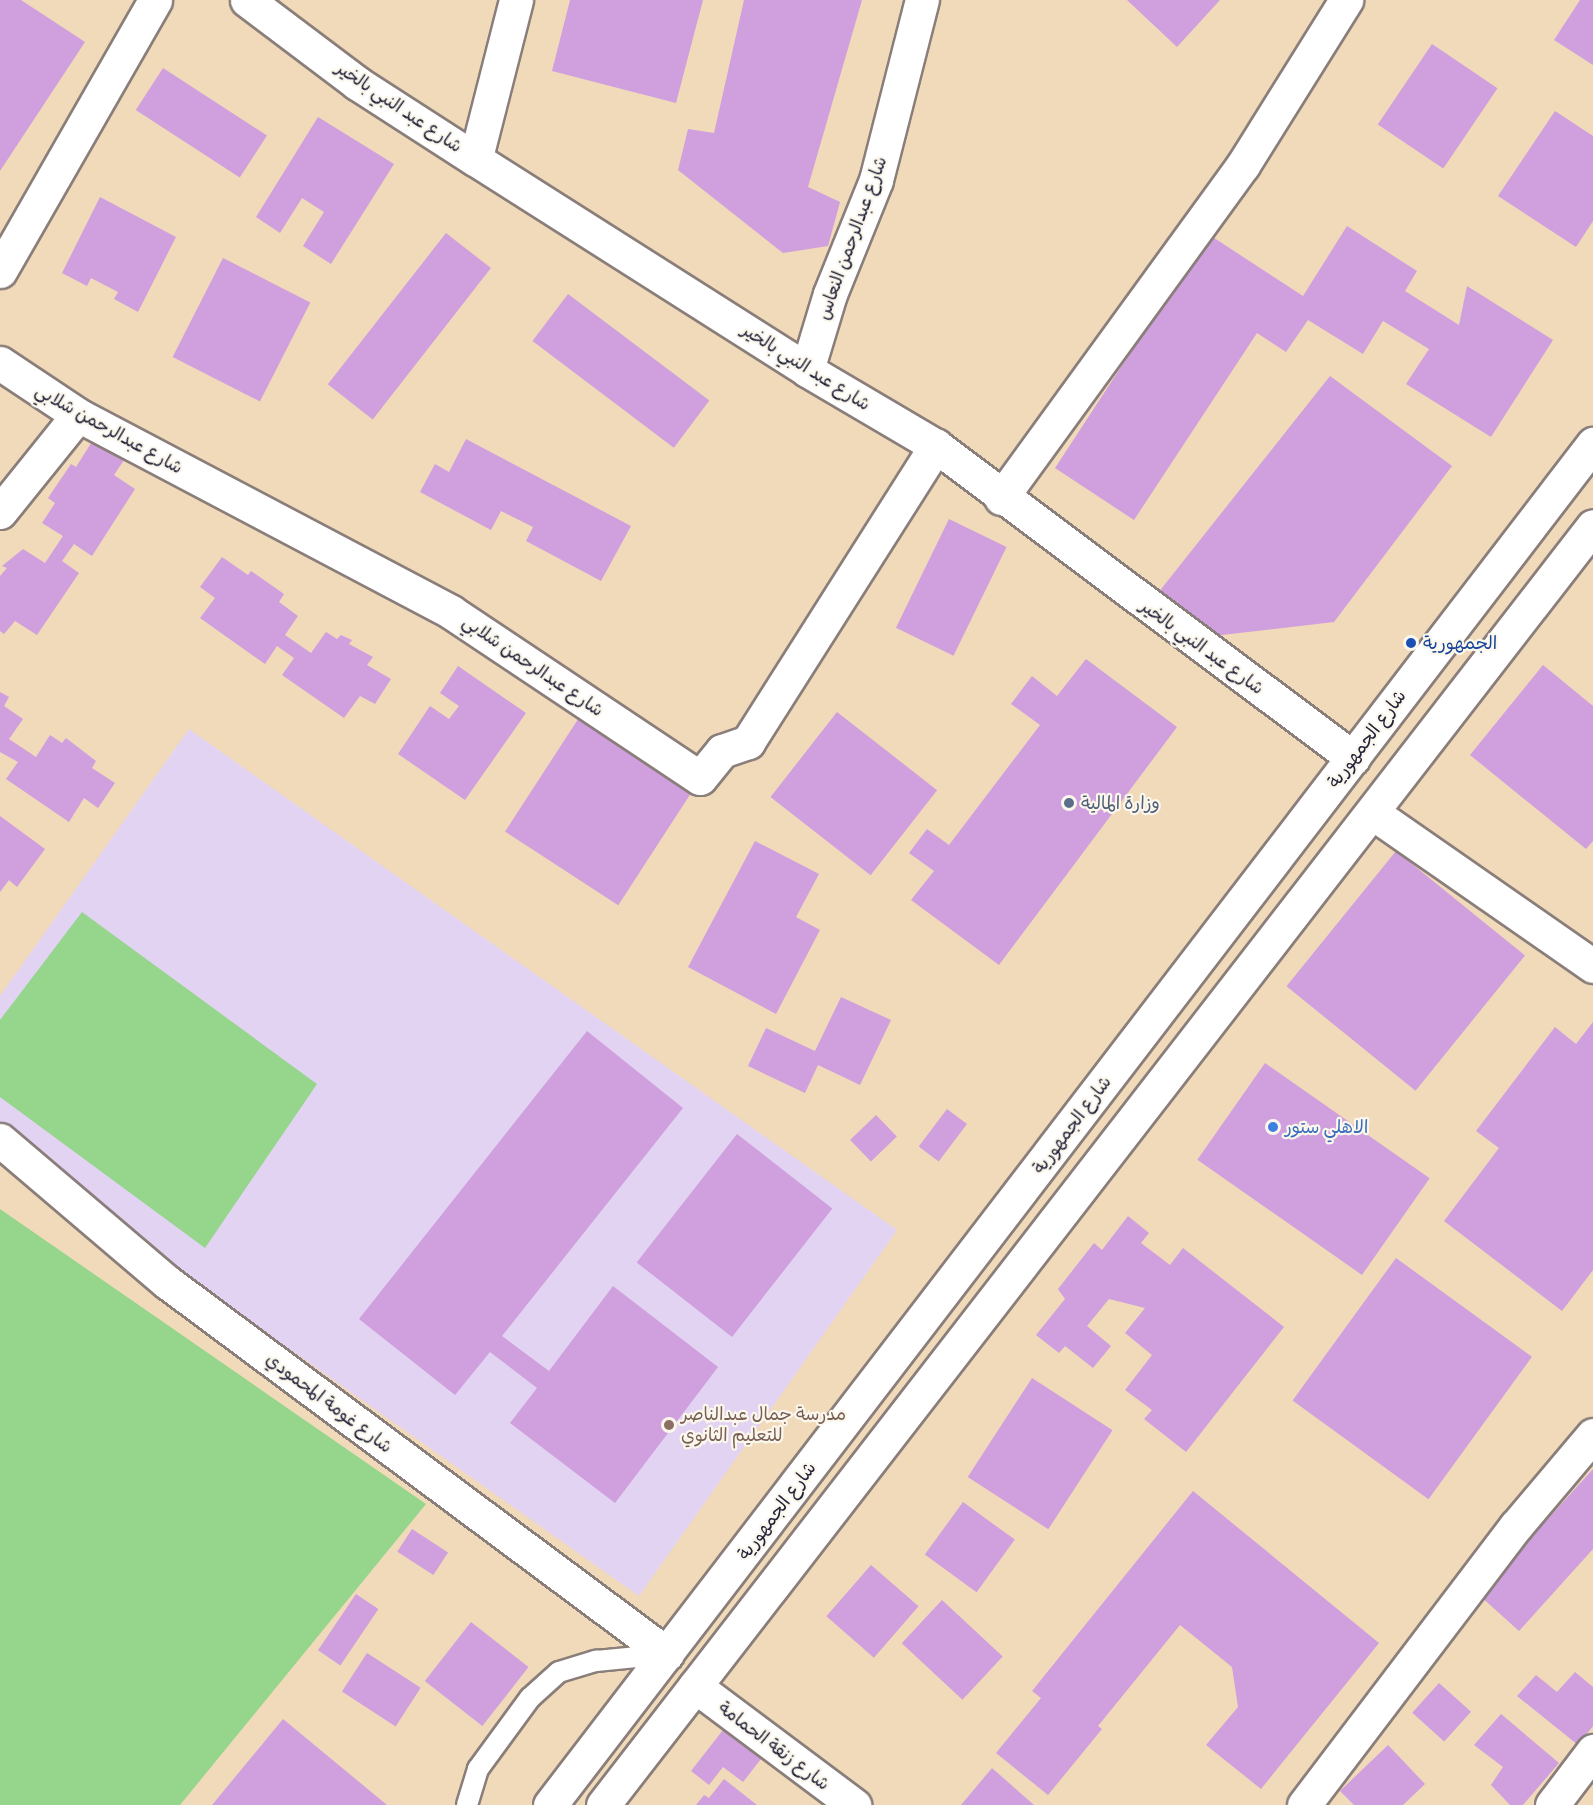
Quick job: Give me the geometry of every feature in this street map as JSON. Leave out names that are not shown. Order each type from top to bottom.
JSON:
[{"type":"street","points":[[0,271],[155,0]]},
{"type":"street","name":"شارع عبد النبي بالخير","points":[[247,0],[357,83],[807,370],[936,446],[1001,498],[1353,758]]},
{"type":"street","points":[[476,157],[516,0]]},
{"type":"street","name":"شارع عبدالرحمن النعاس","points":[[807,370],[830,294],[876,180],[922,0]]},
{"type":"street","points":[[1001,498],[1242,165],[1346,0]]},
{"type":"street","name":"شارع عبدالرحمن شلابي","points":[[0,363],[78,415],[450,612],[700,777],[722,751],[748,742],[936,446]]},
{"type":"street","points":[[0,512],[78,415]]},
{"type":"street","name":"شارع الجمهورية","points":[[550,1805],[1593,444]]},
{"type":"street","points":[[603,1805],[1593,526]]},
{"type":"street","points":[[1373,813],[1593,966]]},
{"type":"street","name":"شارع غومة المحمودي","points":[[0,1140],[167,1282],[667,1654]]},
{"type":"street","points":[[1304,1805],[1516,1526],[1593,1435]]},
{"type":"street","name":"شارع زنقة الحمامة","points":[[695,1686],[854,1805]]},
{"type":"street","points":[[1552,1805],[1593,1751]]},
{"type":"lane","points":[[467,1805],[478,1768],[530,1698],[559,1671],[596,1660],[667,1654]]},
{"type":"shaded area","points":[[189,729],[897,1230],[639,1596],[0,1144],[0,996]]},
{"type":"green space","points":[[82,912],[317,1084],[205,1248],[0,1097],[0,1020]]},
{"type":"green space","points":[[0,1209],[426,1504],[180,1805],[0,1805]]},
{"type":"building","points":[[0,0],[21,0],[85,42],[0,171]]},
{"type":"building","points":[[570,0],[703,0],[676,103],[552,71]]},
{"type":"building","points":[[744,0],[862,0],[808,187],[840,202],[828,246],[783,253],[678,170],[688,129],[714,133]]},
{"type":"building","points":[[1127,0],[1220,0],[1177,47]]},
{"type":"building","points":[[1580,0],[1593,0],[1593,65],[1554,40]]},
{"type":"building","points":[[1432,44],[1497,88],[1443,169],[1378,124]]},
{"type":"building","points":[[163,68],[267,136],[240,177],[136,110]]},
{"type":"building","points":[[1555,111],[1593,136],[1593,221],[1576,247],[1498,196]]},
{"type":"building","points":[[318,117],[394,164],[331,264],[303,246],[324,212],[302,198],[280,233],[256,217]]},
{"type":"building","points":[[100,197],[176,237],[138,312],[114,299],[118,292],[91,278],[87,286],[62,273]]},
{"type":"building","points":[[1347,226],[1417,271],[1405,291],[1459,325],[1467,286],[1553,340],[1491,437],[1406,384],[1429,349],[1383,321],[1363,354],[1308,320],[1286,352],[1257,333],[1134,520],[1055,468],[1208,234],[1303,296]]},
{"type":"building","points":[[446,233],[491,268],[373,419],[328,384]]},
{"type":"building","points":[[223,258],[310,302],[260,401],[173,357]]},
{"type":"building","points":[[568,294],[709,401],[674,448],[532,341]]},
{"type":"building","points":[[1330,376],[1452,466],[1334,622],[1213,636],[1158,593]]},
{"type":"building","points":[[466,439],[631,526],[601,581],[526,541],[533,527],[501,511],[491,530],[420,492],[435,464],[449,472]]},
{"type":"building","points":[[93,440],[124,460],[114,475],[135,489],[92,556],[74,544],[62,561],[79,573],[37,635],[15,621],[4,634],[0,631],[0,576],[7,568],[2,566],[23,549],[45,563],[63,536],[42,523],[55,503],[48,498],[71,464],[76,467]]},
{"type":"building","points":[[949,519],[1007,547],[953,656],[896,628]]},
{"type":"building","points":[[222,557],[248,575],[251,571],[284,594],[279,602],[298,616],[285,635],[311,653],[326,632],[337,639],[341,635],[352,640],[349,644],[373,657],[367,665],[391,679],[375,704],[360,696],[344,718],[282,675],[294,658],[277,646],[265,664],[200,618],[215,598],[200,587]]},
{"type":"building","points":[[1086,659],[1177,727],[999,965],[911,900],[934,871],[909,853],[927,829],[949,845],[1040,725],[1011,704],[1032,676],[1057,696]]},
{"type":"building","points":[[1543,665],[1593,706],[1593,841],[1586,849],[1470,755]]},
{"type":"building","points":[[458,666],[526,713],[465,800],[398,754],[430,706],[449,719],[459,706],[440,693]]},
{"type":"building","points":[[0,692],[9,697],[4,706],[23,719],[9,739],[36,757],[50,735],[62,743],[66,738],[96,761],[92,768],[115,783],[98,808],[84,798],[69,822],[6,779],[18,762],[0,752]]},
{"type":"building","points":[[584,710],[697,784],[618,905],[505,832]]},
{"type":"building","points":[[837,712],[937,790],[871,875],[771,797]]},
{"type":"building","points":[[0,816],[45,849],[17,887],[9,880],[0,892]]},
{"type":"building","points":[[755,841],[819,874],[796,917],[820,930],[776,1014],[688,967]]},
{"type":"building","points":[[1396,851],[1525,955],[1416,1091],[1286,986]]},
{"type":"building","points":[[841,997],[891,1020],[860,1085],[818,1065],[805,1093],[748,1066],[766,1028],[815,1051]]},
{"type":"building","points":[[1593,1022],[1593,1270],[1562,1311],[1444,1221],[1499,1148],[1476,1131],[1555,1027],[1576,1044]]},
{"type":"building","points":[[587,1031],[683,1108],[502,1336],[549,1371],[613,1286],[718,1367],[615,1503],[510,1423],[537,1388],[490,1352],[455,1395],[359,1319]]},
{"type":"building","points":[[1265,1063],[1430,1178],[1362,1275],[1197,1160]]},
{"type":"building","points":[[947,1109],[967,1124],[939,1162],[919,1147]]},
{"type":"building","points":[[876,1115],[897,1137],[871,1162],[850,1140]]},
{"type":"building","points":[[737,1134],[832,1208],[732,1337],[637,1262]]},
{"type":"building","points":[[1128,1216],[1149,1233],[1141,1243],[1170,1265],[1183,1248],[1284,1327],[1186,1452],[1144,1419],[1152,1410],[1125,1390],[1152,1355],[1125,1333],[1145,1308],[1109,1299],[1087,1326],[1111,1346],[1093,1368],[1065,1346],[1059,1353],[1036,1335],[1065,1299],[1058,1289],[1094,1243],[1102,1250]]},
{"type":"building","points":[[1396,1258],[1532,1357],[1428,1499],[1293,1400]]},
{"type":"building","points":[[1032,1378],[1113,1430],[1048,1529],[968,1477]]},
{"type":"building","points":[[1593,1469],[1593,1549],[1519,1631],[1479,1595]]},
{"type":"building","points":[[1193,1491],[1379,1643],[1261,1789],[1206,1745],[1238,1707],[1232,1667],[1180,1625],[1098,1726],[1102,1729],[1048,1795],[996,1753],[1041,1698],[1032,1691]]},
{"type":"building","points":[[963,1502],[1015,1540],[977,1592],[925,1555]]},
{"type":"building","points":[[412,1529],[448,1552],[433,1575],[397,1552]]},
{"type":"building","points":[[871,1565],[919,1606],[874,1658],[826,1616]]},
{"type":"building","points":[[356,1594],[378,1609],[340,1665],[318,1650]]},
{"type":"building","points":[[942,1600],[1003,1657],[962,1700],[902,1643]]},
{"type":"building","points":[[471,1622],[529,1667],[482,1726],[425,1681]]},
{"type":"building","points":[[367,1653],[421,1688],[396,1726],[342,1692]]},
{"type":"building","points":[[1575,1672],[1593,1687],[1593,1726],[1578,1745],[1517,1696],[1536,1675],[1557,1692]]},
{"type":"building","points":[[1439,1683],[1471,1712],[1444,1741],[1412,1713]]},
{"type":"building","points":[[1501,1714],[1559,1763],[1523,1805],[1510,1805],[1491,1785],[1503,1767],[1474,1745]]},
{"type":"building","points":[[283,1719],[387,1805],[212,1805]]},
{"type":"building","points":[[730,1721],[768,1750],[743,1782],[723,1767],[709,1785],[691,1771]]},
{"type":"building","points":[[1388,1745],[1425,1784],[1403,1805],[1354,1805],[1340,1791]]},
{"type":"building","points":[[992,1768],[1034,1805],[961,1805]]},
{"type":"building","points":[[724,1779],[757,1805],[696,1805],[704,1795],[709,1798]]},
{"type":"place","name":"الجمهورية","points":[[1411,643]]},
{"type":"place","name":"وزارة المالية","points":[[1069,803]]},
{"type":"place","name":"الاهلي ستور","points":[[1273,1127]]},
{"type":"place","name":"مدرسة جمال عبدالناصر للتعليم الثانوي","points":[[669,1425]]}]
